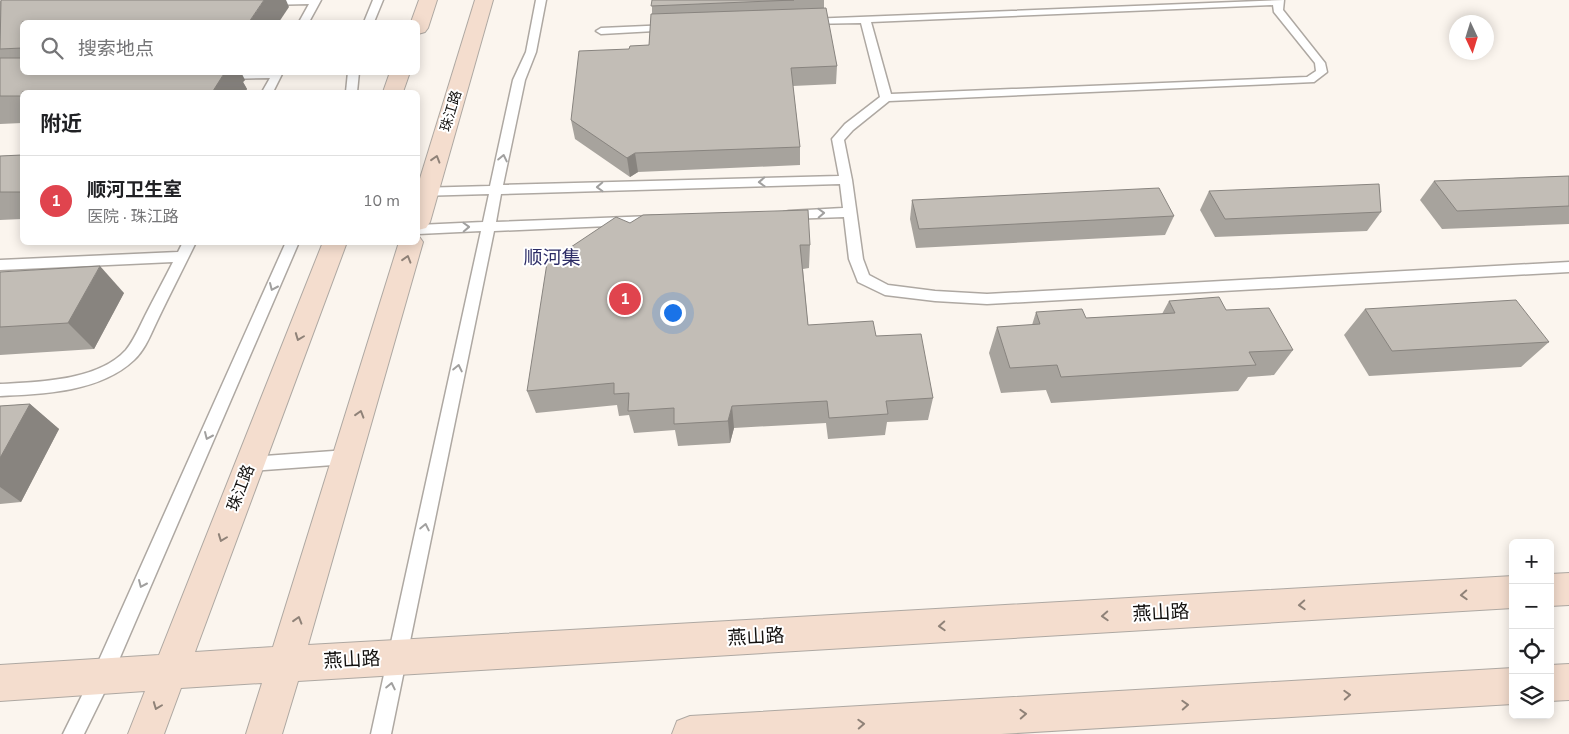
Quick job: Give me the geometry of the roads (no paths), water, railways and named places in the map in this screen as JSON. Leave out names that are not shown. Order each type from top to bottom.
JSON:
[{"type":"street","points":[[420,22],[428,0]]},
{"type":"street","name":"珠江路","points":[[420,207],[422,192],[484,0]]},
{"type":"street","points":[[394,90],[399,75]]},
{"type":"street","name":"珠江路","points":[[146,734],[334,245]]},
{"type":"street","points":[[264,734],[411,245]]},
{"type":"street","points":[[1554,590],[1569,589]]},
{"type":"street","name":"燕山路","points":[[0,683],[285,664],[1509,592]]},
{"type":"street","points":[[1554,683],[1569,682]]},
{"type":"street","points":[[690,734],[1509,686]]},
{"type":"lane","points":[[256,3],[315,0],[305,20]]},
{"type":"lane","points":[[370,20],[378,0]]},
{"type":"lane","points":[[381,734],[519,80],[531,52],[541,0]]},
{"type":"lane","points":[[797,22],[1278,1],[1278,10],[1320,62],[1322,72],[1310,80],[886,98],[849,126],[838,139],[846,180],[856,259],[862,278],[885,290],[934,296],[987,299],[1569,267]]},
{"type":"lane","points":[[865,19],[886,98]]},
{"type":"lane","points":[[601,30],[679,27]]},
{"type":"lane","points":[[208,76],[243,75]]},
{"type":"lane","points":[[269,90],[277,75]]},
{"type":"lane","points":[[352,90],[354,75]]},
{"type":"lane","points":[[422,192],[846,180]]},
{"type":"lane","points":[[772,215],[850,212]]},
{"type":"lane","points":[[420,229],[664,220]]},
{"type":"lane","points":[[0,390],[44,388],[79,381],[107,371],[129,356],[142,335],[189,245]]},
{"type":"lane","points":[[73,734],[102,676],[292,245]]},
{"type":"lane","points":[[0,265],[183,257]]},
{"type":"lane","points":[[250,464],[347,457]]},
{"type":"place","name":"顺河卫生室","points":[[625,299]]},
{"type":"district","name":"顺河集","points":[[552,258]]}]
